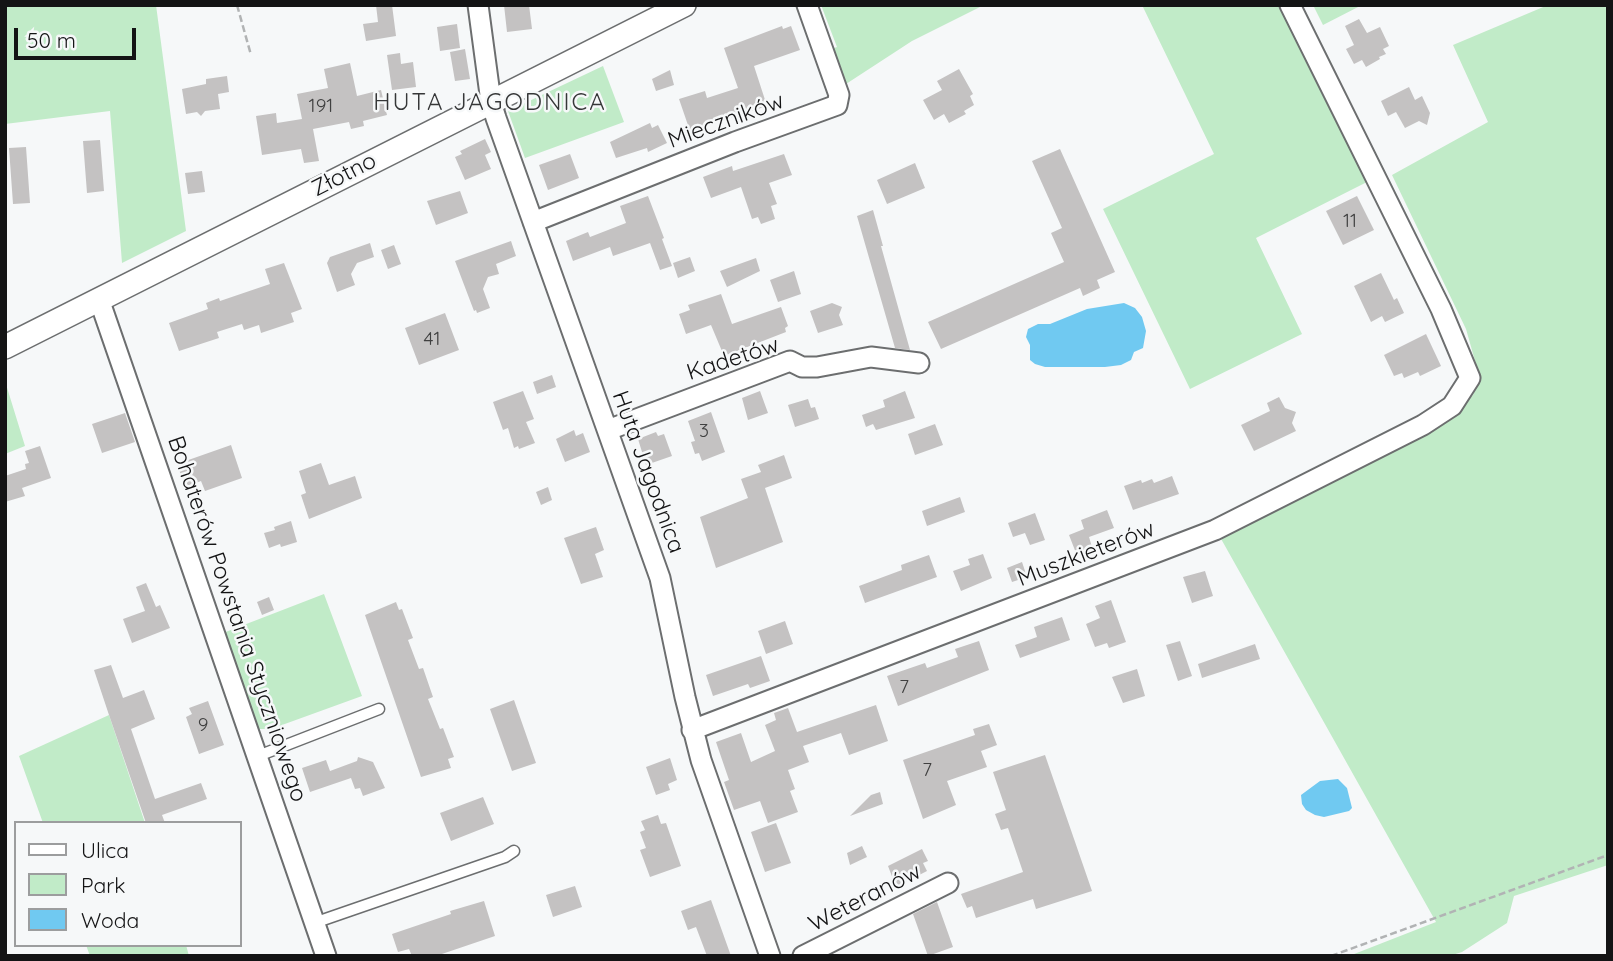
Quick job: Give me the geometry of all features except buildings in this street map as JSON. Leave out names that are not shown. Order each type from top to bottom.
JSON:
[{"type":"street","name":"Huta Jagodnica","points":[[478,5],[491,102],[660,578],[692,730],[770,956]]},
{"type":"street","name":"Złotno","points":[[5,347],[684,5]]},
{"type":"street","name":"Mieczników","points":[[533,222],[703,154],[837,105],[839,95],[807,5]]},
{"type":"street","name":"Muszkieterów","points":[[692,730],[1215,530],[1423,425],[1452,407],[1470,378],[1441,309],[1290,5]]},
{"type":"street","name":"Bohaterów Powstania Styczniowego","points":[[99,299],[326,956]]},
{"type":"street","name":"Kadetów","points":[[608,430],[790,361],[802,367],[871,357],[919,363]]},
{"type":"street","name":"Weteranów","points":[[803,956],[948,883]]},
{"type":"lane","points":[[258,755],[379,709]]},
{"type":"lane","points":[[314,923],[505,857],[514,851]]},
{"type":"path","points":[[237,5],[251,55]]},
{"type":"path","points":[[1331,956],[1608,855]]},
{"type":"green space","points":[[5,5],[156,5],[186,231],[122,263],[110,111],[5,124]]},
{"type":"green space","points":[[821,5],[984,5],[912,41],[846,84],[831,49],[837,47]]},
{"type":"green space","points":[[1142,5],[1280,5],[1367,182],[1256,238],[1302,334],[1190,389],[1103,209],[1214,154]]},
{"type":"green space","points":[[1313,5],[1362,5],[1323,25]]},
{"type":"green space","points":[[1548,5],[1608,5],[1608,865],[1514,896],[1507,923],[1462,952],[1449,956],[1349,956],[1436,922],[1220,537],[1439,424],[1473,395],[1479,375],[1466,329],[1392,175],[1488,122],[1453,45]]},
{"type":"green space","points":[[603,66],[624,122],[525,158],[508,111]]},
{"type":"green space","points":[[5,381],[25,446],[5,454]]},
{"type":"green space","points":[[324,594],[362,696],[271,729],[257,729],[223,633]]},
{"type":"green space","points":[[109,715],[144,821],[42,821],[19,756]]},
{"type":"green space","points":[[87,947],[187,947],[189,956],[90,956]]},
{"type":"water","points":[[1124,303],[1135,308],[1142,317],[1146,331],[1143,348],[1134,352],[1131,360],[1121,365],[1105,367],[1045,367],[1030,360],[1030,345],[1026,337],[1028,329],[1038,324],[1050,324],[1087,309]]},
{"type":"water","points":[[1338,779],[1347,788],[1352,808],[1349,811],[1324,817],[1306,810],[1301,795],[1320,781]]},
{"type":"district","name":"HUTA JAGODNICA","points":[[490,103]]}]
